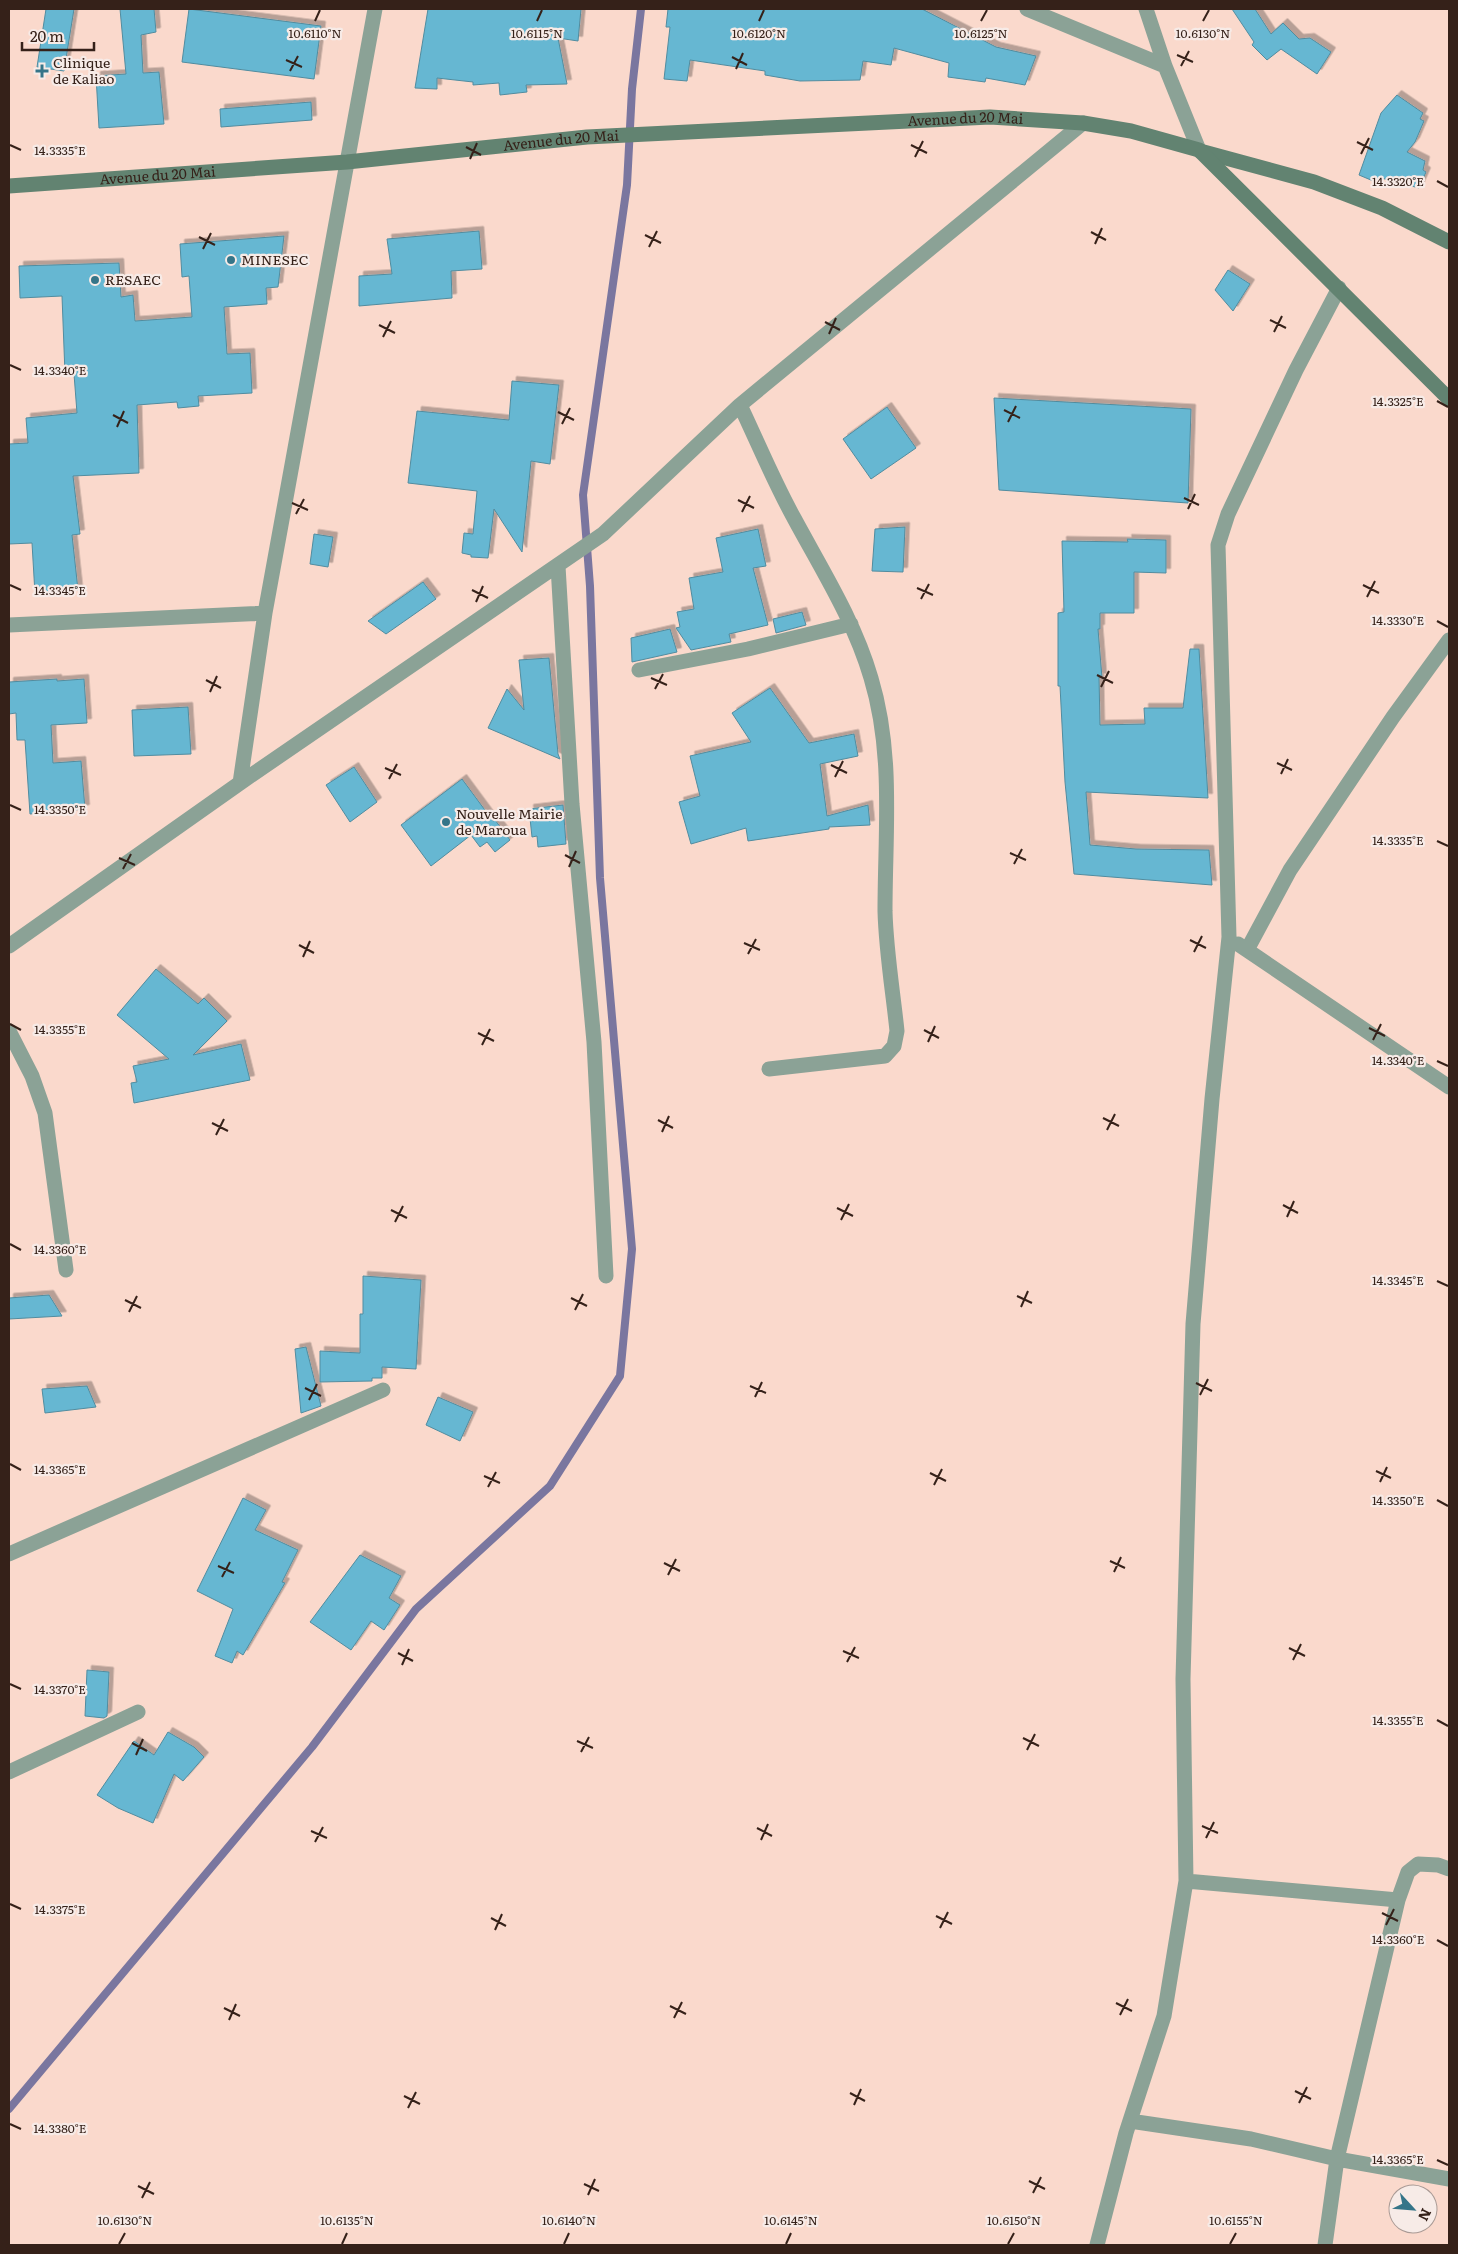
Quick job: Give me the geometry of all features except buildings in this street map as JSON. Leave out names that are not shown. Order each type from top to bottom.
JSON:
[{"type":"street","points":[[240,783],[265,613],[375,9]]},
{"type":"street","points":[[1027,9],[1165,66]]},
{"type":"street","points":[[1146,9],[1165,66],[1199,150],[1449,399]]},
{"type":"street","name":"Avenue du 20 Mai","points":[[9,186],[347,162],[588,137],[990,117],[1083,123],[1131,130],[1314,182],[1382,208],[1449,242]]},
{"type":"street","points":[[9,946],[240,783],[602,534],[740,405],[1083,123]]},
{"type":"street","points":[[1097,2245],[1130,2121],[1164,2016],[1186,1881],[1183,1679],[1194,1324],[1212,1099],[1229,937],[1218,545],[1228,514],[1339,288]]},
{"type":"street","points":[[740,405],[794,518],[826,573],[850,624],[871,678],[885,744],[888,836],[885,912],[897,1031],[894,1046],[885,1056],[769,1069]]},
{"type":"street","points":[[563,562],[572,804],[594,1042],[606,1276]]},
{"type":"street","points":[[9,625],[265,613]]},
{"type":"street","points":[[639,670],[748,649],[850,624]]},
{"type":"street","points":[[1247,950],[1290,870],[1449,640]]},
{"type":"street","points":[[1229,937],[1449,1087]]},
{"type":"street","points":[[9,1031],[32,1076],[45,1113],[66,1270]]},
{"type":"street","points":[[9,1554],[383,1390]]},
{"type":"street","points":[[9,1772],[138,1712]]},
{"type":"street","points":[[1325,2245],[1337,2159],[1398,1900],[1408,1872],[1418,1864],[1438,1865],[1449,1868]]},
{"type":"street","points":[[1186,1881],[1398,1900]]},
{"type":"street","points":[[1130,2121],[1250,2139],[1337,2159],[1449,2179]]},
{"type":"waterway","points":[[9,2109],[312,1747],[416,1609],[550,1486],[620,1376],[632,1249],[600,878],[590,586],[583,495],[627,185],[632,89],[641,9]]},
{"type":"place","name":"Clinique de Kaliao","points":[[42,71]]},
{"type":"place","name":"MINESEC","points":[[231,260]]},
{"type":"place","name":"RESAEC","points":[[95,280]]},
{"type":"place","name":"Nouvelle Mairie de Maroua","points":[[446,822]]}]
